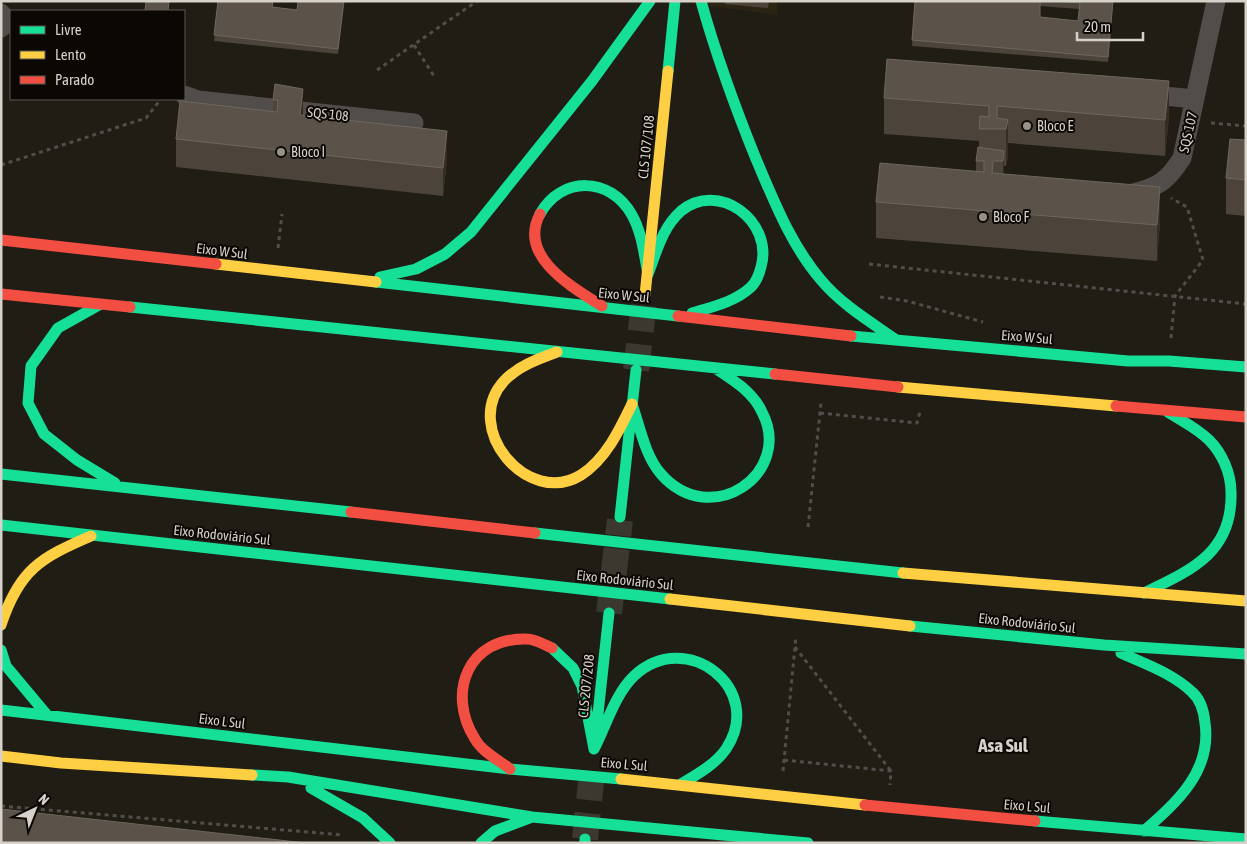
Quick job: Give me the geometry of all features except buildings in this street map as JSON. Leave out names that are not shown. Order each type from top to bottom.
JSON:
[{"type":"main road","points":[[355,282],[416,269],[445,254],[471,232],[592,81],[650,1]]},
{"type":"main road","name":"CLS 107/108","points":[[645,295],[675,1]]},
{"type":"main road","points":[[701,1],[739,116],[775,203],[796,246],[828,286],[853,310],[898,341]]},
{"type":"main road","points":[[607,309],[558,277],[541,255],[536,231],[541,210],[553,194],[570,185],[594,184],[613,194],[628,209],[640,236],[648,274]]},
{"type":"main road","points":[[648,274],[666,228],[680,212],[696,202],[715,199],[737,207],[755,223],[764,242],[764,266],[752,286],[727,301],[684,316]]},
{"type":"main road","name":"Eixo W Sul","points":[[1,240],[274,273],[684,316],[898,341],[1128,361],[1169,361],[1246,367]]},
{"type":"main road","points":[[1,294],[562,350],[929,390],[1168,412],[1246,417]]},
{"type":"main road","points":[[99,304],[58,328],[30,366],[28,403],[44,434],[77,460],[122,488]]},
{"type":"main road","points":[[562,350],[521,366],[508,378],[493,398],[489,418],[498,450],[523,474],[546,483],[571,480],[596,462],[616,436],[632,404]]},
{"type":"main road","points":[[632,404],[647,446],[660,474],[681,491],[705,498],[728,496],[748,484],[764,462],[770,435],[762,411],[736,382],[714,368]]},
{"type":"main road","points":[[620,517],[636,370]]},
{"type":"main road","points":[[1144,593],[1186,573],[1209,556],[1228,530],[1233,502],[1229,471],[1209,440],[1168,412]]},
{"type":"main road","points":[[1,474],[922,575],[1246,601]]},
{"type":"main road","name":"Eixo Rodoviário Sul","points":[[1,525],[928,628],[1104,645],[1246,654]]},
{"type":"main road","points":[[1,625],[8,601],[27,571],[53,552],[92,536]]},
{"type":"main road","name":"CLS 207/208","points":[[593,763],[609,613]]},
{"type":"main road","points":[[510,769],[475,741],[462,716],[460,692],[467,669],[479,653],[499,641],[519,638],[541,641],[558,652],[574,669],[587,700],[594,749]]},
{"type":"main road","points":[[1104,645],[1171,675],[1194,694],[1206,720],[1206,750],[1199,774],[1179,800],[1144,831]]},
{"type":"main road","points":[[1,650],[6,666],[47,714]]},
{"type":"main road","points":[[594,749],[634,676],[657,661],[676,655],[694,657],[712,666],[725,681],[737,706],[736,727],[727,747],[712,764],[681,784]]},
{"type":"main road","name":"Eixo L Sul","points":[[1,710],[510,769],[681,784],[888,808],[1246,839]]},
{"type":"main road","points":[[1,756],[61,763],[288,776],[532,817],[808,843]]},
{"type":"main road","points":[[288,776],[352,809],[380,831],[390,843]]},
{"type":"main road","points":[[481,843],[496,832],[532,817]]},
{"type":"main road","points":[[634,828],[655,843]]},
{"type":"street","name":"SQS 107","points":[[1154,188],[1171,175],[1182,158],[1216,1]]},
{"type":"street","name":"SQS 107","points":[[1122,92],[1196,99]]},
{"type":"street","name":"SQS 108","points":[[185,95],[198,100],[414,123]]},
{"type":"street","points":[[1114,195],[1154,188]]},
{"type":"path","points":[[377,70],[476,1]]},
{"type":"path","points":[[414,45],[434,76]]},
{"type":"path","points":[[1,165],[146,118],[160,100]]},
{"type":"path","points":[[1190,120],[1246,126]]},
{"type":"path","points":[[1154,188],[1187,207],[1203,260],[1175,296],[1169,361]]},
{"type":"path","points":[[274,273],[282,214]]},
{"type":"path","points":[[869,264],[1246,304]]},
{"type":"path","points":[[874,296],[907,301]]},
{"type":"path","points":[[820,413],[917,423],[929,390]]},
{"type":"path","points":[[808,527],[821,403]]},
{"type":"path","points":[[783,771],[796,633]]},
{"type":"path","points":[[795,647],[891,771],[888,808]]},
{"type":"path","points":[[784,760],[891,771]]},
{"type":"path","points":[[1,806],[347,835]]},
{"type":"shaded area","points":[[672,1],[778,1],[777,15]]},
{"type":"tunnel","points":[[636,370],[645,295]]},
{"type":"tunnel","points":[[609,613],[620,520]]},
{"type":"tunnel","points":[[585,839],[593,763]]},
{"type":"traffic: fast","points":[[380,277],[416,269],[445,254],[471,232],[592,81],[650,1]]},
{"type":"traffic: fast","points":[[668,71],[675,1]]},
{"type":"traffic: fast","points":[[701,1],[719,61],[756,159],[792,237],[810,266],[837,297],[895,339]]},
{"type":"traffic: fast","points":[[540,214],[549,202],[560,193],[573,187],[599,188],[611,193],[623,202],[632,215],[638,229],[648,274]]},
{"type":"traffic: fast","points":[[648,274],[665,232],[681,211],[696,203],[711,200],[726,203],[740,210],[751,221],[759,234],[763,250],[761,267],[757,278],[751,287],[738,297],[692,313]]},
{"type":"traffic: fast","points":[[376,282],[678,316]]},
{"type":"traffic: fast","points":[[99,305],[58,328],[31,366],[28,403],[44,434],[77,460],[115,483]]},
{"type":"traffic: fast","points":[[130,307],[775,374]]},
{"type":"traffic: fast","points":[[851,336],[1128,361],[1169,361],[1246,367]]},
{"type":"traffic: fast","points":[[632,404],[647,450],[655,467],[661,474],[681,490],[702,497],[723,496],[742,487],[757,473],[767,455],[769,435],[762,412],[753,398],[742,387],[715,368]]},
{"type":"traffic: fast","points":[[620,517],[636,370]]},
{"type":"traffic: fast","points":[[1144,593],[1178,576],[1206,556],[1217,544],[1225,530],[1230,513],[1231,485],[1225,464],[1218,451],[1200,432],[1168,412]]},
{"type":"traffic: fast","points":[[1,474],[351,512]]},
{"type":"traffic: fast","points":[[1,525],[670,599]]},
{"type":"traffic: fast","points":[[535,533],[903,573]]},
{"type":"traffic: fast","points":[[596,732],[609,613]]},
{"type":"traffic: fast","points":[[910,626],[1104,645],[1246,654]]},
{"type":"traffic: fast","points":[[552,648],[573,668],[582,686],[594,749]]},
{"type":"traffic: fast","points":[[1,650],[6,666],[47,715]]},
{"type":"traffic: fast","points":[[1121,653],[1176,679],[1184,685],[1197,698],[1204,719],[1206,740],[1203,756],[1197,771],[1180,797],[1144,831]]},
{"type":"traffic: fast","points":[[594,749],[616,701],[627,683],[634,676],[655,663],[676,658],[697,662],[714,672],[728,687],[736,705],[736,727],[726,749],[717,760],[681,784]]},
{"type":"traffic: fast","points":[[1,710],[510,769],[621,779]]},
{"type":"traffic: fast","points":[[252,775],[288,777],[532,817],[808,843]]},
{"type":"traffic: fast","points":[[311,788],[363,818],[390,843]]},
{"type":"traffic: fast","points":[[481,843],[495,831],[532,817]]},
{"type":"traffic: fast","points":[[1035,821],[1246,839]]},
{"type":"traffic: slow","points":[[645,295],[668,71]]},
{"type":"traffic: slow","points":[[216,264],[376,282]]},
{"type":"traffic: slow","points":[[557,352],[536,360],[516,371],[504,381],[493,400],[490,420],[495,440],[507,458],[522,472],[541,481],[561,482],[581,475],[598,461],[605,452],[632,404]]},
{"type":"traffic: slow","points":[[898,387],[1116,406]]},
{"type":"traffic: slow","points":[[1,625],[15,591],[34,568],[58,551],[91,536]]},
{"type":"traffic: slow","points":[[903,573],[1246,601]]},
{"type":"traffic: slow","points":[[670,599],[910,626]]},
{"type":"traffic: slow","points":[[1,756],[61,763],[252,775]]},
{"type":"traffic: slow","points":[[621,779],[865,805]]},
{"type":"traffic: jam","points":[[540,214],[535,230],[536,244],[542,257],[564,280],[602,306]]},
{"type":"traffic: jam","points":[[1,240],[216,264]]},
{"type":"traffic: jam","points":[[1,294],[130,307]]},
{"type":"traffic: jam","points":[[678,316],[851,336]]},
{"type":"traffic: jam","points":[[775,374],[898,387]]},
{"type":"traffic: jam","points":[[1116,406],[1246,417]]},
{"type":"traffic: jam","points":[[351,512],[535,533]]},
{"type":"traffic: jam","points":[[510,769],[478,744],[466,721],[463,687],[468,671],[477,658],[490,647],[507,641],[530,639],[552,648]]},
{"type":"traffic: jam","points":[[865,805],[1035,821]]},
{"type":"place","name":"Bloco E","points":[[1027,126]]},
{"type":"place","name":"Bloco I","points":[[281,152]]},
{"type":"place","name":"Bloco F","points":[[983,217]]},
{"type":"district","name":"Asa Sul","points":[[1003,745]]}]
